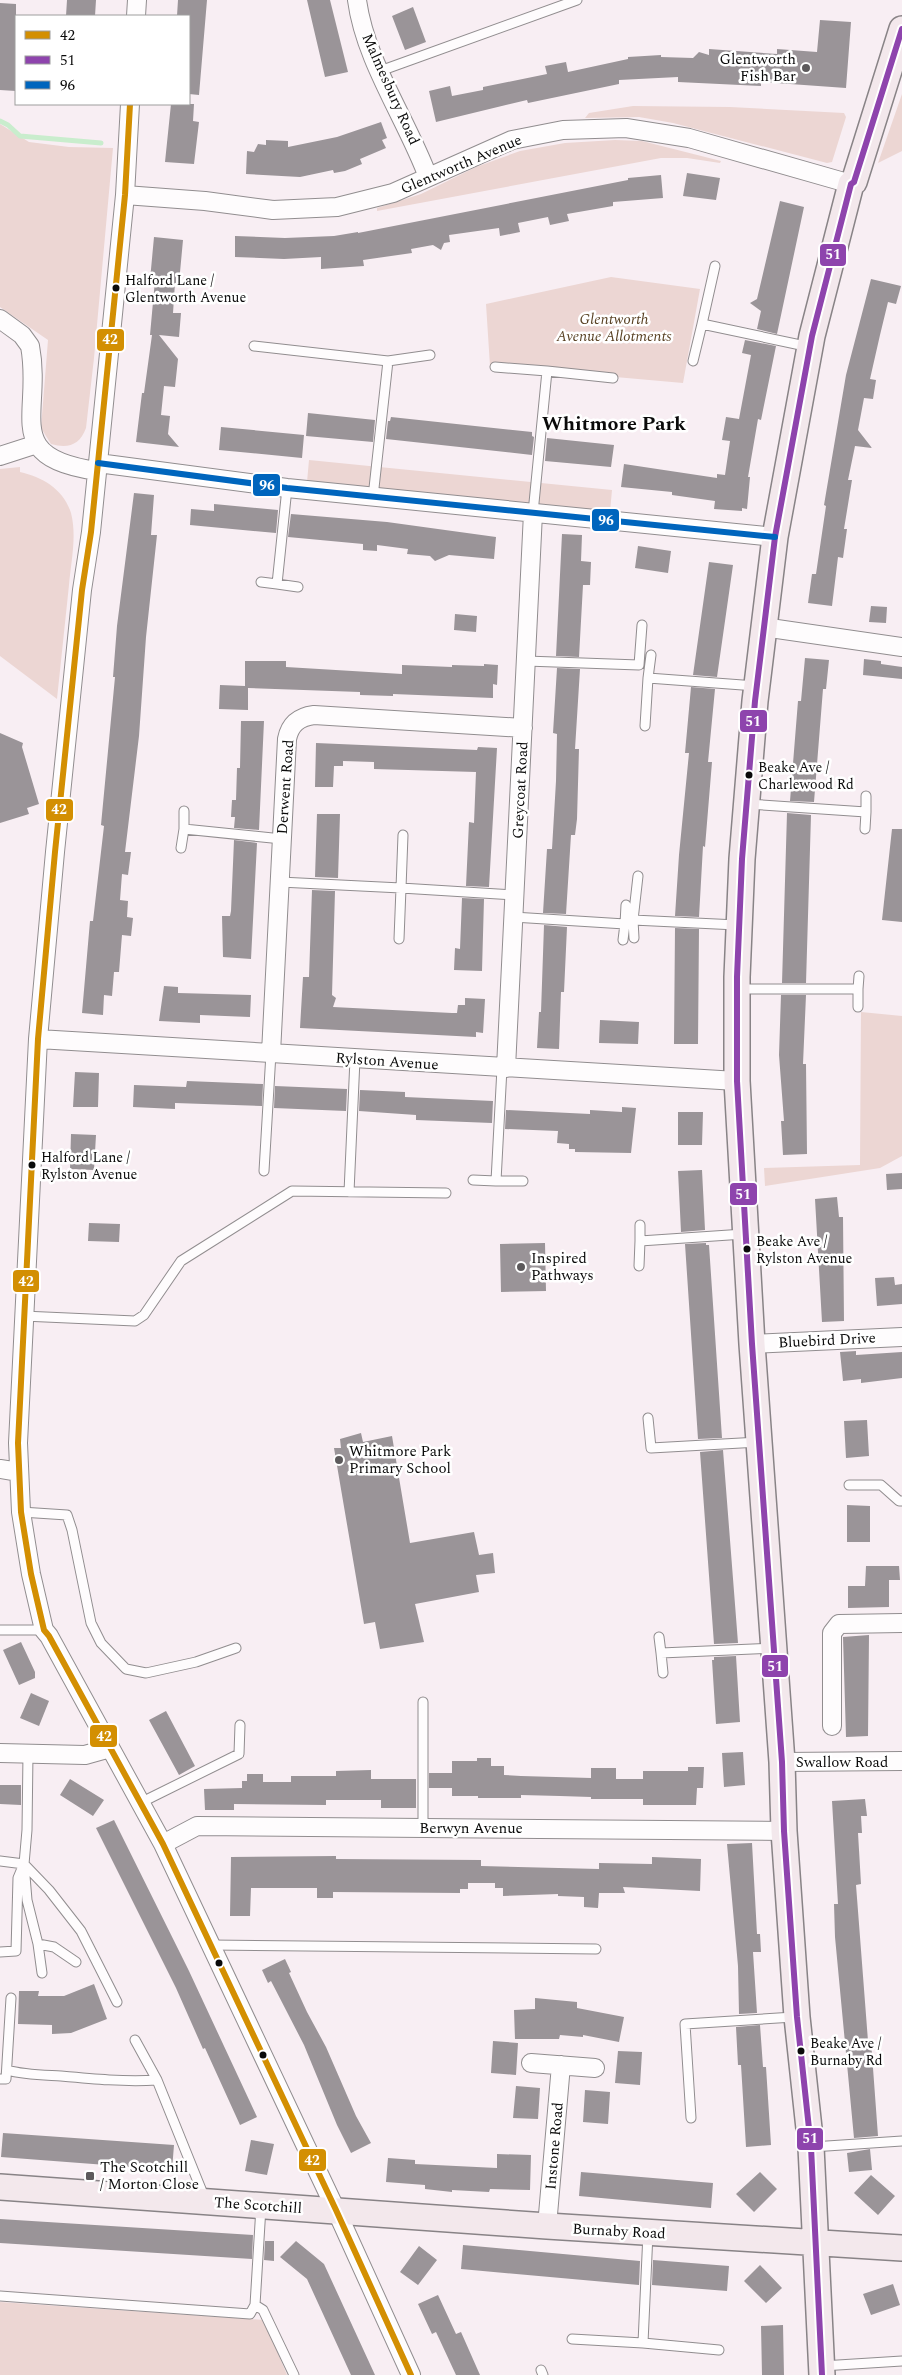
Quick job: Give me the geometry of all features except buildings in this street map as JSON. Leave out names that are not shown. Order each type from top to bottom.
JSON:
[{"type":"street","points":[[136,15],[137,0]]},
{"type":"street","name":"Malmesbury Road","points":[[357,0],[368,41],[380,71],[418,148],[428,177]]},
{"type":"street","points":[[821,2370],[811,2147],[797,2016],[784,1830],[782,1762],[752,1344],[737,1081],[739,925],[746,804],[756,686],[775,537],[810,347],[851,184],[854,182],[902,29]]},
{"type":"street","points":[[130,105],[125,195],[78,629],[38,1039],[18,1412],[21,1512],[31,1574],[44,1630],[163,1844],[336,2210],[411,2375]]},
{"type":"street","name":"Glentworth Avenue","points":[[125,195],[204,201],[273,210],[337,208],[393,193],[512,140],[563,130],[626,128],[689,138],[851,184]]},
{"type":"street","points":[[0,319],[22,335],[30,346],[30,433],[34,445],[46,457],[56,462],[373,497],[775,537]]},
{"type":"street","points":[[0,456],[34,445]]},
{"type":"street","name":"Greycoat Road","points":[[504,1068],[514,917],[533,512]]},
{"type":"street","points":[[763,627],[902,647]]},
{"type":"street","name":"Derwent Road","points":[[271,1054],[288,733],[294,723],[302,717],[314,715],[523,728]]},
{"type":"street","name":"Rylston Avenue","points":[[38,1039],[737,1081]]},
{"type":"street","name":"Bluebird Drive","points":[[752,1344],[902,1337]]},
{"type":"street","points":[[0,1469],[19,1472]]},
{"type":"street","points":[[832,1726],[832,1633],[839,1624],[902,1622]]},
{"type":"street","points":[[0,1753],[86,1755],[110,1748]]},
{"type":"street","name":"Swallow Road","points":[[782,1762],[902,1762]]},
{"type":"street","name":"Berwyn Avenue","points":[[163,1844],[197,1826],[784,1830]]},
{"type":"street","points":[[531,2062],[595,2068]]},
{"type":"street","name":"Instone Road","points":[[547,2226],[561,2065]]},
{"type":"street","name":"The Scotchill","points":[[0,2187],[336,2210]]},
{"type":"street","name":"Burnaby Road","points":[[336,2210],[547,2226],[816,2241],[902,2248]]},
{"type":"lane","points":[[380,71],[560,3],[577,0]]},
{"type":"lane","points":[[693,361],[714,266]]},
{"type":"lane","points":[[702,324],[810,347]]},
{"type":"lane","points":[[254,346],[388,361],[430,355]]},
{"type":"lane","points":[[373,497],[388,361]]},
{"type":"lane","points":[[496,367],[613,378]]},
{"type":"lane","points":[[533,512],[547,371]]},
{"type":"lane","points":[[277,584],[287,488]]},
{"type":"lane","points":[[260,582],[298,587]]},
{"type":"lane","points":[[526,660],[639,665],[642,625]]},
{"type":"lane","points":[[645,726],[651,655]]},
{"type":"lane","points":[[648,678],[756,686]]},
{"type":"lane","points":[[865,828],[866,796]]},
{"type":"lane","points":[[746,804],[866,812]]},
{"type":"lane","points":[[182,848],[184,811]]},
{"type":"lane","points":[[184,830],[282,839]]},
{"type":"lane","points":[[398,939],[403,835]]},
{"type":"lane","points":[[623,940],[629,922],[638,876]]},
{"type":"lane","points":[[280,882],[515,895]]},
{"type":"lane","points":[[626,905],[634,938]]},
{"type":"lane","points":[[514,917],[739,925]]},
{"type":"lane","points":[[858,1008],[859,976]]},
{"type":"lane","points":[[737,989],[858,989]]},
{"type":"lane","points":[[264,1171],[271,1054]]},
{"type":"lane","points":[[349,1192],[355,1059]]},
{"type":"lane","points":[[496,1180],[504,1068]]},
{"type":"lane","points":[[473,1180],[523,1180]]},
{"type":"lane","points":[[24,1316],[135,1321],[144,1315],[181,1261],[292,1191],[446,1193]]},
{"type":"lane","points":[[639,1266],[640,1225]]},
{"type":"lane","points":[[640,1241],[746,1234]]},
{"type":"lane","points":[[648,1418],[651,1448],[759,1442]]},
{"type":"lane","points":[[850,1485],[881,1485],[899,1501],[902,1501]]},
{"type":"lane","points":[[21,1512],[66,1515],[72,1530],[91,1623],[101,1643],[126,1669],[146,1672],[196,1662],[236,1648]]},
{"type":"lane","points":[[0,1630],[44,1630]]},
{"type":"lane","points":[[659,1637],[663,1673]]},
{"type":"lane","points":[[661,1653],[774,1648]]},
{"type":"lane","points":[[423,1702],[423,1828]]},
{"type":"lane","points":[[140,1803],[239,1754],[240,1725]]},
{"type":"lane","points":[[28,1754],[27,1830],[24,1864],[26,1900],[38,1944],[42,1973]]},
{"type":"lane","points":[[0,1861],[24,1864],[49,1890],[81,1931],[117,2002]]},
{"type":"lane","points":[[0,1952],[16,1951],[18,1878],[24,1864]]},
{"type":"lane","points":[[38,1944],[54,1947],[76,1962]]},
{"type":"lane","points":[[210,1945],[596,1949]]},
{"type":"lane","points":[[0,2079],[6,2079],[11,1998]]},
{"type":"lane","points":[[691,2118],[685,2024],[797,2016]]},
{"type":"lane","points":[[135,2040],[157,2080],[206,2201]]},
{"type":"lane","points":[[7,2070],[18,2073],[71,2077],[138,2081],[157,2080]]},
{"type":"lane","points":[[811,2147],[902,2141]]},
{"type":"lane","points":[[0,2296],[250,2314],[255,2305],[262,2205]]},
{"type":"lane","points":[[643,2343],[648,2232]]},
{"type":"lane","points":[[255,2305],[263,2310],[294,2375]]},
{"type":"lane","points":[[572,2339],[719,2350]]},
{"type":"lane","points":[[821,2370],[902,2361]]},
{"type":"green space","points":[[902,94],[902,151],[878,163]]},
{"type":"green space","points":[[633,106],[730,107],[844,113],[846,117],[832,162],[827,163],[673,123],[639,117],[585,118],[589,113]]},
{"type":"green space","points":[[0,124],[29,142],[69,147],[113,148],[86,428],[77,442],[68,446],[51,444],[41,428],[48,340],[0,307]]},
{"type":"green space","points":[[615,140],[642,141],[721,161],[720,163],[687,158],[661,158],[377,211],[377,208],[421,194],[476,167],[520,151],[565,143]]},
{"type":"green space","name":"Glentworth Avenue Allotments","points":[[611,277],[700,289],[683,383],[490,366],[486,304]]},
{"type":"green space","points":[[309,460],[612,490],[610,512],[307,482]]},
{"type":"green space","points":[[20,467],[20,472],[37,477],[58,491],[68,505],[73,522],[73,549],[57,699],[0,656],[0,469]]},
{"type":"green space","points":[[861,1012],[902,1016],[902,1156],[880,1168],[765,1186],[764,1168],[860,1165]]},
{"type":"green space","points":[[0,2302],[264,2320],[287,2375],[0,2375]]},
{"type":"waterway","points":[[0,121],[8,125],[20,136],[101,143]]},
{"type":"transit line","name":"51","points":[[822,2375],[811,2147],[797,2017],[784,1831],[782,1762],[752,1344],[737,1081],[737,977],[742,859],[755,701],[775,537],[812,336],[851,184],[854,182],[902,29]]},
{"type":"transit line","name":"42","points":[[130,105],[125,195],[91,532],[82,590],[38,1039],[18,1443],[21,1512],[31,1574],[44,1630],[163,1844],[336,2210],[411,2375]]},
{"type":"transit line","name":"96","points":[[98,463],[287,488],[775,537]]},
{"type":"place","name":"Glentworth Fish Bar","points":[[806,68]]},
{"type":"place","name":"Halford Lane / Glentworth Avenue","points":[[116,288]]},
{"type":"place","name":"Beake Ave / Charlewood Rd","points":[[749,775]]},
{"type":"place","name":"Halford Lane / Rylston Avenue","points":[[32,1165]]},
{"type":"place","name":"Beake Ave / Rylston Avenue","points":[[747,1249]]},
{"type":"place","name":"Inspired Pathways","points":[[521,1267]]},
{"type":"place","name":"Whitmore Park Primary School","points":[[339,1460]]},
{"type":"place","name":"Beake Ave / Burnaby Rd","points":[[801,2051]]},
{"type":"place","name":"The Scotchill / Morton Close","points":[[90,2176]]},
{"type":"district","name":"Whitmore Park","points":[[614,423]]}]
